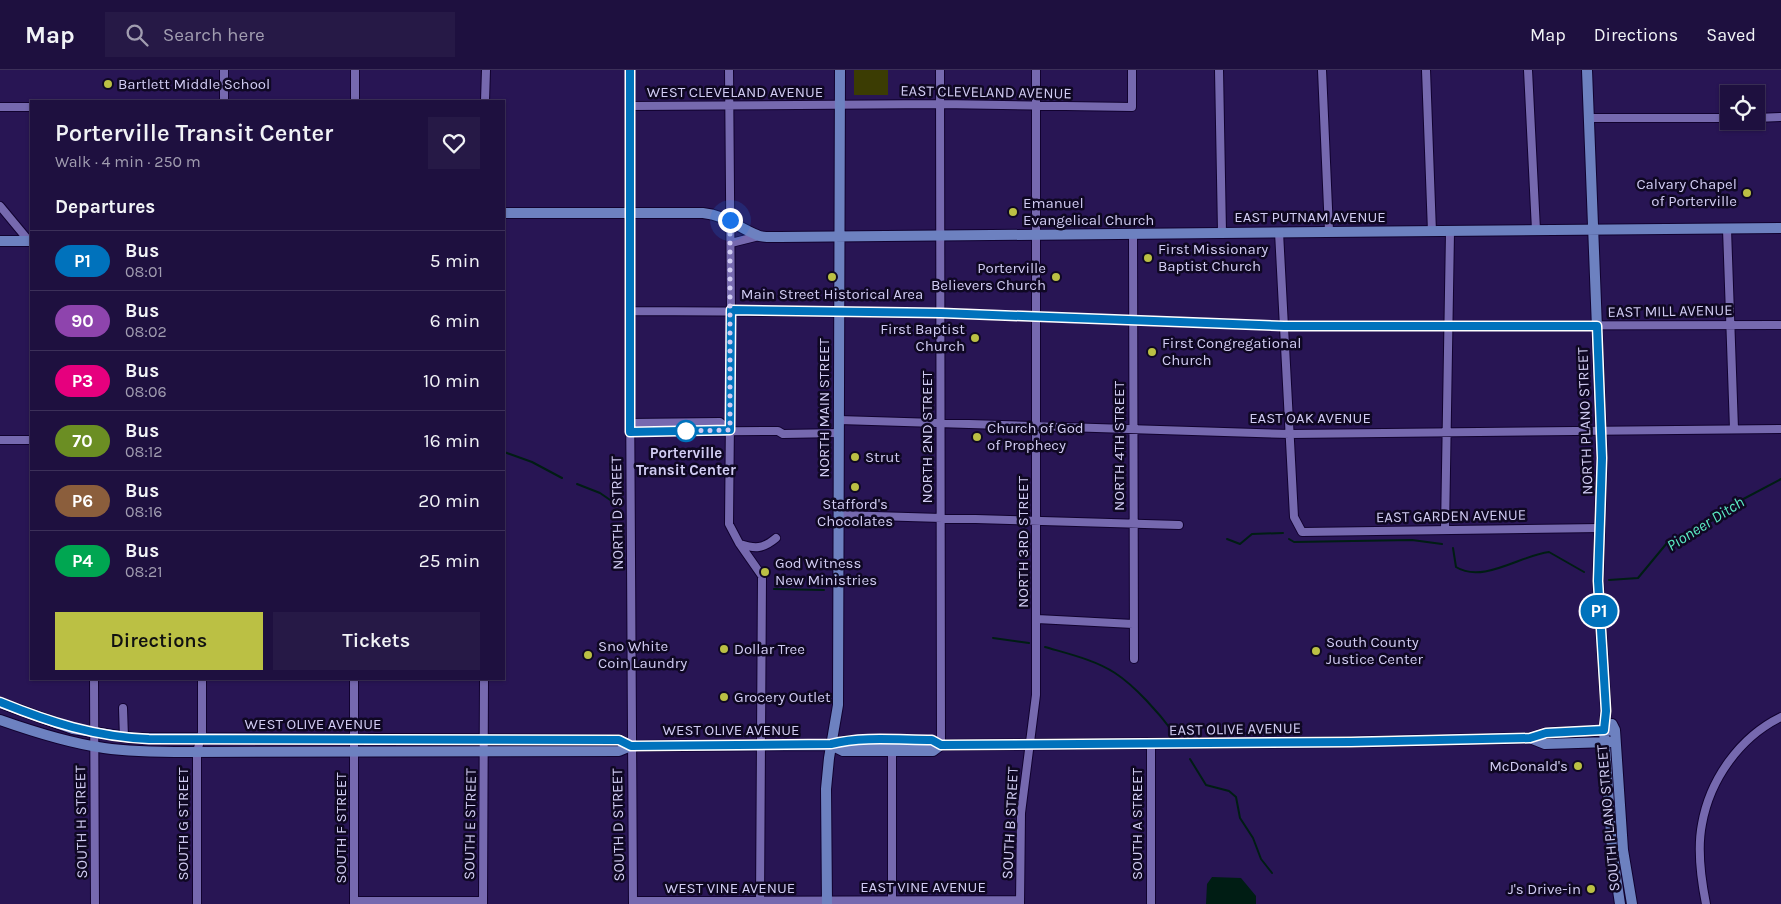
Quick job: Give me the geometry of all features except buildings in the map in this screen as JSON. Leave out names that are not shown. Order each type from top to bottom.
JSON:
[{"type":"main road","name":"NORTH MAIN STREET","points":[[827,903],[826,789],[838,706],[840,70]]},
{"type":"main road","name":"NORTH PLANO STREET","points":[[1587,70],[1601,430],[1599,598],[1606,711],[1604,730]]},
{"type":"main road","points":[[505,212],[716,214],[759,236]]},
{"type":"main road","name":"EAST PUTNAM AVENUE","points":[[759,236],[840,237],[1781,228]]},
{"type":"main road","points":[[0,241],[27,241]]},
{"type":"main road","name":"WEST OLIVE AVENUE","points":[[0,702],[94,740],[134,751],[289,739],[355,739],[485,745]]},
{"type":"main road","name":"NORTH PLANO STREET","points":[[1606,711],[1615,730]]},
{"type":"main road","name":"WEST OLIVE AVENUE","points":[[0,720],[45,735],[94,740],[124,738],[257,752],[355,752],[619,740],[631,746],[831,744]]},
{"type":"main road","name":"SOUTH PLANO STREET","points":[[1604,730],[1613,865],[1620,904]]},
{"type":"main road","name":"EAST OLIVE AVENUE","points":[[831,744],[846,741],[932,740],[941,745],[1530,738],[1546,733],[1615,730]]},
{"type":"main road","name":"SOUTH PLANO STREET","points":[[1615,730],[1623,850],[1632,903]]},
{"type":"main road","name":"EAST OLIVE AVENUE","points":[[1530,738],[1545,744],[1616,742]]},
{"type":"main road","points":[[257,752],[271,745],[286,745],[289,739]]},
{"type":"main road","name":"EAST OLIVE AVENUE","points":[[831,744],[843,751],[933,751],[941,745]]},
{"type":"main road","points":[[1613,865],[1619,869],[1625,897],[1632,903]]},
{"type":"street","points":[[224,70],[224,100]]},
{"type":"street","points":[[355,70],[355,100]]},
{"type":"street","points":[[485,100],[486,70]]},
{"type":"street","name":"NORTH D STREET","points":[[630,70],[628,213],[631,746]]},
{"type":"street","points":[[729,70],[731,243],[729,524],[762,576],[760,903]]},
{"type":"street","name":"NORTH 2ND STREET","points":[[940,70],[941,745]]},
{"type":"street","name":"NORTH 3RD STREET","points":[[1031,744],[1036,695],[1037,619],[1036,70]]},
{"type":"street","name":"EAST CLEVELAND AVENUE","points":[[840,106],[941,104],[1132,107],[1132,70]]},
{"type":"street","points":[[1219,70],[1222,232]]},
{"type":"street","points":[[1322,70],[1329,231]]},
{"type":"street","points":[[1426,70],[1432,232]]},
{"type":"street","points":[[1528,70],[1536,230]]},
{"type":"street","name":"WEST CLEVELAND AVENUE","points":[[630,106],[840,106]]},
{"type":"street","points":[[0,107],[30,107]]},
{"type":"street","points":[[1588,118],[1720,118]]},
{"type":"street","points":[[1765,118],[1781,118]]},
{"type":"street","points":[[0,206],[27,241]]},
{"type":"street","points":[[1727,229],[1734,429]]},
{"type":"street","points":[[1279,232],[1290,434]]},
{"type":"street","points":[[1445,529],[1450,326],[1450,232]]},
{"type":"street","name":"NORTH 4TH STREET","points":[[1132,233],[1134,659]]},
{"type":"street","points":[[731,243],[759,236]]},
{"type":"street","name":"EAST MILL AVENUE","points":[[630,312],[731,310],[941,313],[1284,326],[1781,324]]},
{"type":"street","name":"EAST OAK AVENUE","points":[[839,420],[1290,434],[1447,431],[1781,430]]},
{"type":"street","points":[[630,423],[720,422],[730,430]]},
{"type":"street","points":[[630,432],[730,430],[778,431],[783,434],[840,433]]},
{"type":"street","name":"EAST GARDEN AVENUE","points":[[1290,434],[1294,517],[1302,532],[1601,528]]},
{"type":"street","points":[[0,440],[30,440]]},
{"type":"street","points":[[840,516],[1127,524],[1134,522],[1179,525]]},
{"type":"street","points":[[740,544],[758,548],[769,544],[776,538]]},
{"type":"street","points":[[1037,619],[1133,624]]},
{"type":"street","name":"SOUTH H STREET","points":[[94,680],[95,904]]},
{"type":"street","name":"SOUTH G STREET","points":[[197,904],[202,680]]},
{"type":"street","name":"SOUTH F STREET","points":[[354,680],[354,902]]},
{"type":"street","name":"SOUTH E STREET","points":[[483,903],[484,680]]},
{"type":"street","points":[[124,708],[124,738]]},
{"type":"street","points":[[1706,904],[1700,852],[1701,826],[1707,803],[1720,774],[1743,744],[1766,724],[1781,717]]},
{"type":"street","name":"SOUTH B STREET","points":[[1020,902],[1021,813],[1026,765],[1031,744]]},
{"type":"street","name":"SOUTH A STREET","points":[[1151,744],[1151,904]]},
{"type":"street","name":"SOUTH D STREET","points":[[631,746],[633,902]]},
{"type":"street","points":[[892,751],[892,903]]},
{"type":"street","points":[[354,902],[483,903]]},
{"type":"street","name":"WEST VINE AVENUE","points":[[633,902],[827,903]]},
{"type":"street","name":"EAST VINE AVENUE","points":[[827,903],[1020,902]]},
{"type":"shaded area","points":[[854,70],[888,70],[888,95],[854,95]]},
{"type":"shaded area","points":[[1212,877],[1241,878],[1256,896],[1256,904],[1206,904],[1207,884]]},
{"type":"waterway","points":[[505,452],[532,462],[562,478]]},
{"type":"waterway","name":"Pioneer Ditch","points":[[1609,580],[1638,578],[1667,543],[1719,517],[1732,505],[1781,479]]},
{"type":"waterway","points":[[577,484],[600,493],[616,504]]},
{"type":"waterway","points":[[1227,539],[1240,544],[1252,534],[1283,533]]},
{"type":"waterway","points":[[1289,539],[1294,542],[1412,540],[1442,544]]},
{"type":"waterway","points":[[1453,548],[1456,567],[1467,571],[1490,571],[1549,552],[1584,572]]},
{"type":"waterway","points":[[774,589],[824,590]]},
{"type":"waterway","points":[[993,638],[1029,643]]},
{"type":"waterway","points":[[1045,647],[1090,661],[1115,673],[1146,700],[1173,732]]},
{"type":"waterway","points":[[1190,759],[1206,785],[1229,791],[1236,797],[1240,818],[1253,838],[1261,859],[1272,873]]},
{"type":"bus line","name":"P1","points":[[0,702],[47,721],[84,731],[117,737],[149,739],[619,740],[631,746],[831,744],[862,740],[932,740],[941,745],[1151,744],[1530,738],[1546,733],[1604,730],[1606,711],[1598,581],[1602,458],[1597,326],[1284,326],[941,313],[731,310],[730,430],[630,432],[628,213],[630,70]]},
{"type":"place","name":"Bartlett Middle School","points":[[108,84]]},
{"type":"place","name":"Calvary Chapel of Porterville","points":[[1747,193]]},
{"type":"place","name":"Emanuel Evangelical Church","points":[[1013,212]]},
{"type":"place","name":"First Missionary Baptist Church","points":[[1148,258]]},
{"type":"place","name":"Main Street Historical Area","points":[[832,277]]},
{"type":"place","name":"Porterville Believers Church","points":[[1056,277]]},
{"type":"place","name":"First Baptist Church","points":[[975,338]]},
{"type":"place","name":"First Congregational Church","points":[[1152,352]]},
{"type":"place","name":"Porterville Transit Center","points":[[686,431]]},
{"type":"place","name":"Church of God of Prophecy","points":[[977,437]]},
{"type":"place","name":"Strut","points":[[855,457]]},
{"type":"place","name":"Stafford's Chocolates","points":[[855,487]]},
{"type":"place","name":"God Witness New Ministries","points":[[765,572]]},
{"type":"place","name":"Dollar Tree","points":[[724,649]]},
{"type":"place","name":"South County Justice Center","points":[[1316,651]]},
{"type":"place","name":"Sno White Coin Laundry","points":[[588,655]]},
{"type":"place","name":"Grocery Outlet","points":[[724,697]]},
{"type":"place","name":"McDonald's","points":[[1578,766]]},
{"type":"place","name":"J's Drive-in","points":[[1591,889]]},
{"type":"route","points":[[686,431],[680,431],[730,430],[730,220]]}]
